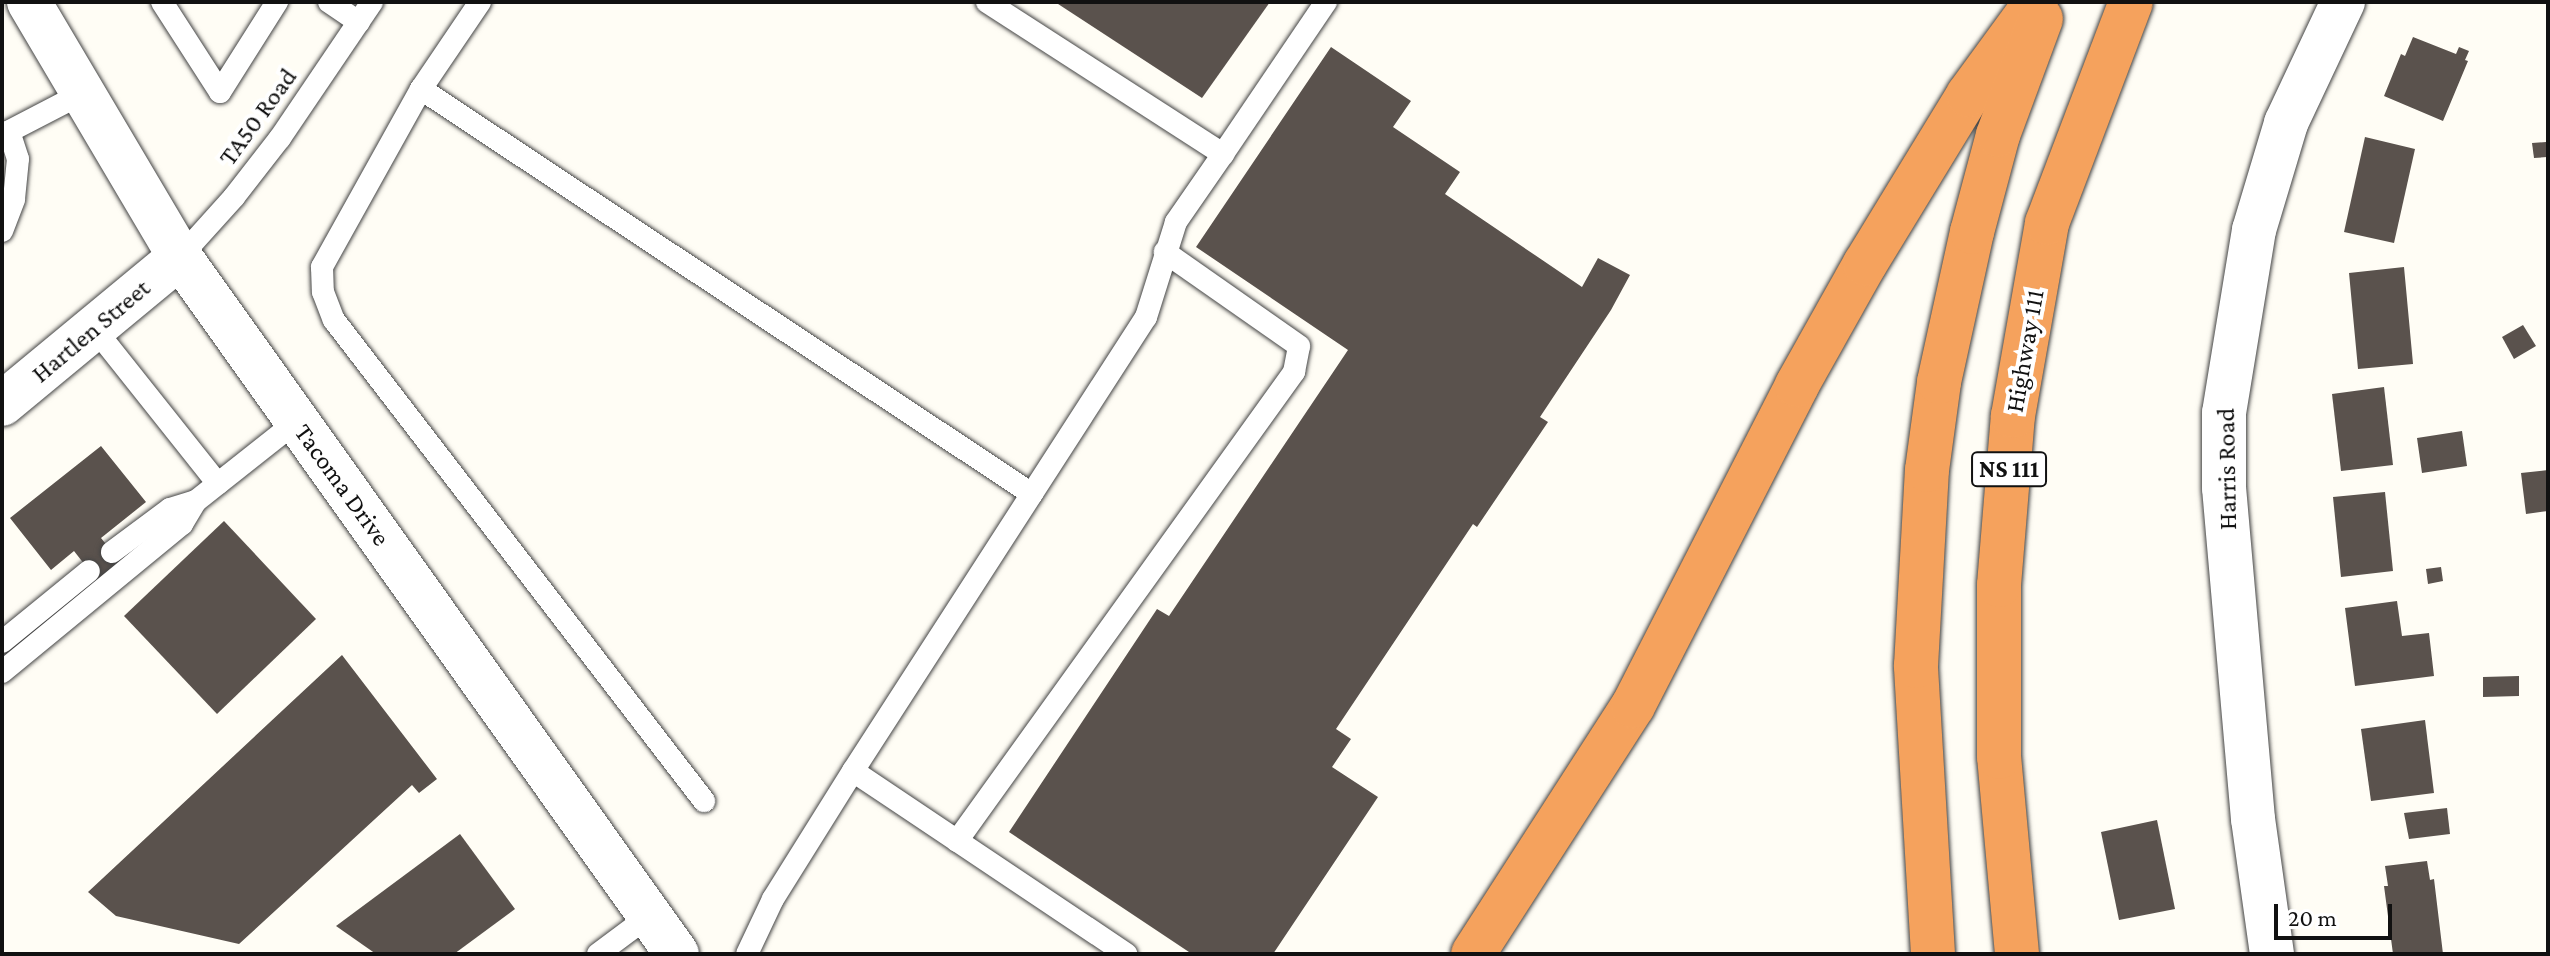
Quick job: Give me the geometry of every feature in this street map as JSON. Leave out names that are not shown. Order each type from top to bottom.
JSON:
[{"type":"highway","points":[[1473,954],[1633,706],[1797,385],[1865,264],[1968,95],[2036,2]]},
{"type":"highway","points":[[1933,954],[1916,666],[1927,470],[1939,382],[1972,232],[1998,135],[2047,2]]},
{"type":"highway","name":"Highway 111","points":[[2017,954],[1999,757],[1999,585],[2013,416],[2047,223],[2131,2]]},
{"type":"street","name":"Tacoma Drive","points":[[29,2],[180,257],[677,954]]},
{"type":"street","name":"Harris Road","points":[[2272,954],[2253,819],[2224,488],[2224,413],[2254,230],[2286,123],[2343,2]]},
{"type":"street","name":"Hartlen Street","points":[[2,404],[180,257]]},
{"type":"lane","points":[[162,2],[220,92],[277,2]]},
{"type":"lane","points":[[329,2],[359,22]]},
{"type":"lane","name":"TA50 Road","points":[[180,257],[262,162],[372,2]]},
{"type":"lane","points":[[480,2],[421,89],[322,267],[323,292],[334,320],[704,801]]},
{"type":"lane","points":[[987,2],[1223,154]]},
{"type":"lane","points":[[747,954],[773,899],[853,771],[1146,317],[1176,222],[1326,2]]},
{"type":"lane","points":[[421,89],[1032,494]]},
{"type":"lane","points":[[2,231],[14,199],[18,159],[5,133],[83,93]]},
{"type":"lane","points":[[957,841],[1294,372],[1299,346],[1165,252]]},
{"type":"lane","points":[[94,328],[218,484]]},
{"type":"lane","points":[[112,552],[170,509],[196,501],[296,422]]},
{"type":"lane","points":[[2,672],[182,524],[196,501]]},
{"type":"lane","points":[[2,642],[89,571]]},
{"type":"lane","points":[[853,771],[1126,954]]},
{"type":"lane","points":[[598,954],[649,916]]},
{"type":"building","points":[[1055,2],[1270,2],[1202,98]]},
{"type":"building","points":[[2413,37],[2456,54],[2459,47],[2469,51],[2465,60],[2468,61],[2443,121],[2384,96],[2401,54],[2405,56]]},
{"type":"building","points":[[1331,47],[1411,101],[1393,127],[1460,172],[1445,194],[1582,287],[1598,258],[1630,275],[1611,310],[1540,417],[1548,422],[1477,527],[1473,524],[1336,729],[1351,739],[1332,767],[1378,797],[1273,954],[1192,954],[1009,832],[1157,609],[1169,616],[1348,350],[1196,247]]},
{"type":"building","points":[[2365,137],[2415,149],[2394,243],[2344,232]]},
{"type":"building","points":[[2546,142],[2547,157],[2534,158],[2532,143]]},
{"type":"building","points":[[2404,267],[2413,364],[2358,369],[2349,273]]},
{"type":"building","points":[[2523,325],[2536,346],[2514,359],[2502,337]]},
{"type":"building","points":[[2384,387],[2393,465],[2341,471],[2332,394]]},
{"type":"building","points":[[2462,431],[2467,466],[2422,473],[2417,438]]},
{"type":"building","points":[[101,446],[146,502],[101,538],[122,564],[99,583],[74,551],[51,570],[10,518]]},
{"type":"building","points":[[2548,470],[2548,511],[2526,514],[2521,473]]},
{"type":"building","points":[[2385,492],[2393,571],[2341,577],[2333,497]]},
{"type":"building","points":[[224,521],[316,619],[217,714],[124,616]]},
{"type":"building","points":[[2441,567],[2443,581],[2428,584],[2426,569]]},
{"type":"building","points":[[2397,601],[2402,636],[2429,633],[2434,676],[2355,686],[2345,608]]},
{"type":"building","points":[[342,655],[437,779],[419,793],[412,785],[239,944],[116,916],[88,892]]},
{"type":"building","points":[[2519,676],[2519,696],[2483,697],[2483,677]]},
{"type":"building","points":[[2425,720],[2434,793],[2371,801],[2361,729]]},
{"type":"building","points":[[2447,808],[2450,834],[2409,839],[2404,813]]},
{"type":"building","points":[[2157,820],[2175,909],[2119,920],[2101,832]]},
{"type":"building","points":[[460,834],[515,909],[454,954],[376,954],[336,926]]},
{"type":"building","points":[[2427,861],[2430,880],[2434,879],[2443,954],[2393,954],[2384,886],[2388,886],[2385,866]]}]
